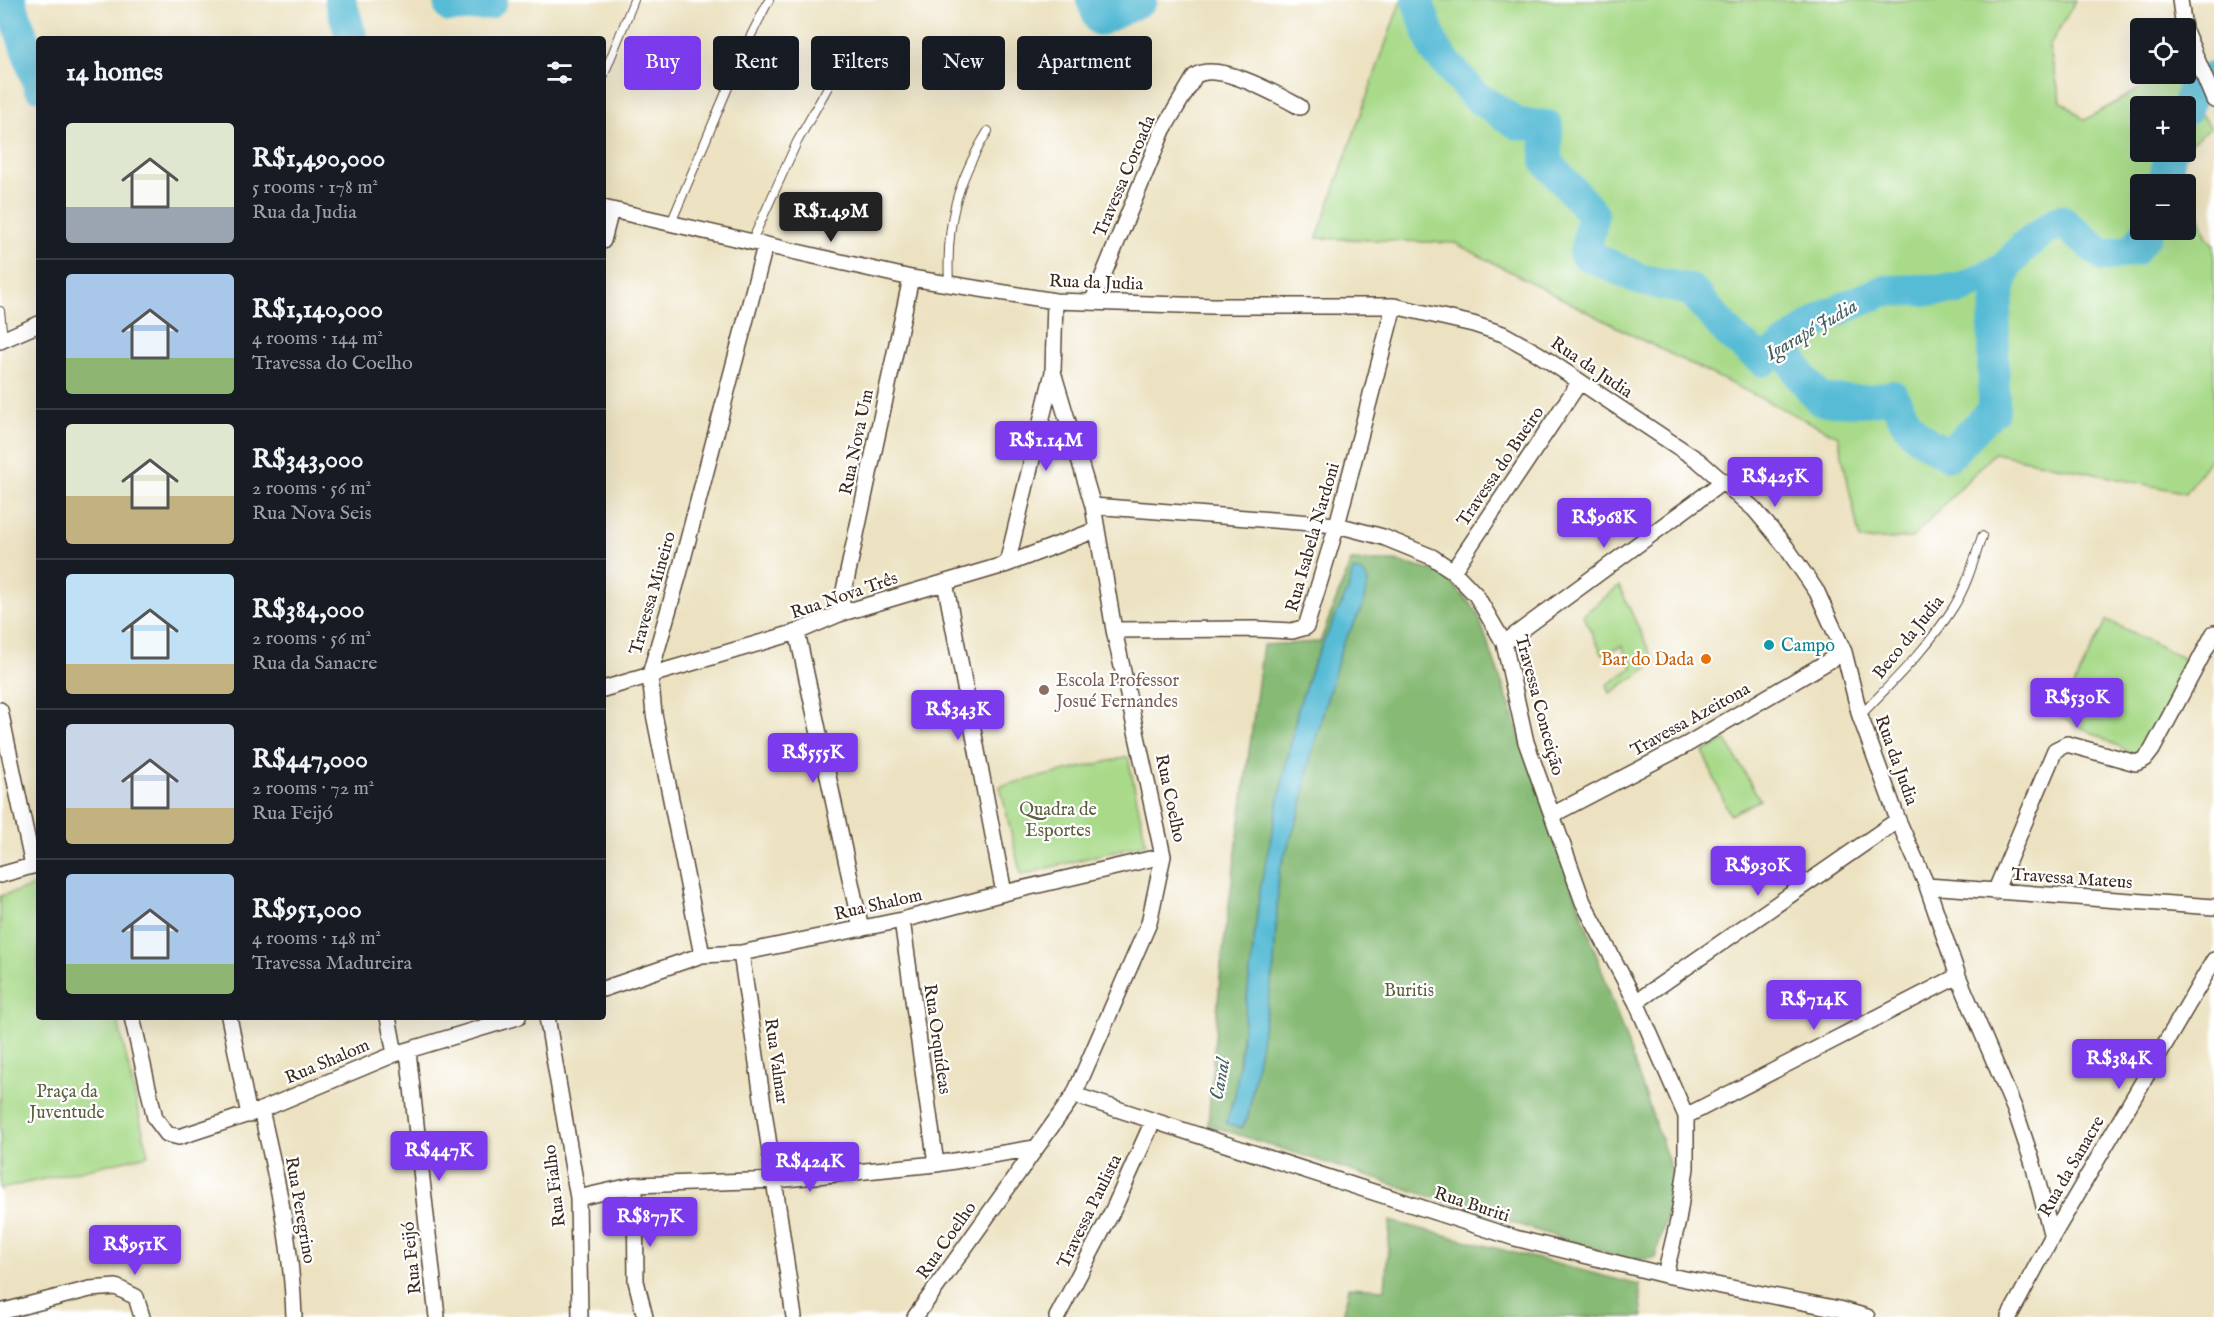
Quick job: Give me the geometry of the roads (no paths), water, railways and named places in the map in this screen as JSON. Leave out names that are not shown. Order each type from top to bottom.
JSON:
[{"type":"street","points":[[2180,0],[2183,18]]},
{"type":"street","points":[[2196,58],[2214,100]]},
{"type":"street","name":"Travessa Coroada","points":[[1093,300],[1163,130],[1195,76],[1201,71],[1226,75],[1273,92],[1300,107]]},
{"type":"street","name":"Rua da Judia","points":[[607,209],[911,278],[1055,301],[1093,300],[1212,306],[1394,306],[1473,324],[1503,334],[1537,353],[1699,461],[1754,509],[1786,547],[1816,592],[1844,652],[1860,717],[1898,820],[1927,886],[1959,976],[2015,1110],[2052,1237]]},
{"type":"street","name":"Travessa Mineiro","points":[[702,954],[654,714],[650,674],[679,574],[758,244]]},
{"type":"street","name":"Rua Nova Um","points":[[839,614],[911,278]]},
{"type":"street","name":"Rua Coelho","points":[[915,1317],[1074,1095],[1149,923],[1163,856],[1114,630],[1093,506],[1053,372],[1055,301]]},
{"type":"street","name":"Rua Isabela Nardoni","points":[[1114,630],[1293,631],[1306,627],[1337,525],[1394,306]]},
{"type":"street","points":[[1,340],[36,325]]},
{"type":"street","points":[[1007,564],[1053,372]]},
{"type":"street","name":"Travessa do Bueiro","points":[[1453,572],[1579,382]]},
{"type":"street","points":[[1504,643],[1724,481]]},
{"type":"street","name":"Travessa Conceição","points":[[1093,506],[1337,525],[1400,544],[1432,557],[1453,572],[1476,595],[1504,643],[1526,742],[1583,902],[1636,1002],[1686,1116],[1686,1168],[1678,1221],[1665,1275]]},
{"type":"street","name":"Rua Nova Três","points":[[606,688],[798,632],[839,614],[1007,564],[1096,530]]},
{"type":"street","points":[[945,582],[1004,893]]},
{"type":"street","points":[[798,632],[861,929]]},
{"type":"street","points":[[1995,892],[2055,750],[2067,744],[2130,763],[2145,759],[2152,750],[2214,633]]},
{"type":"street","name":"Travessa Azeitona","points":[[1552,815],[1686,745],[1844,652]]},
{"type":"street","points":[[0,710],[36,865],[0,875]]},
{"type":"street","points":[[1636,1002],[1898,820]]},
{"type":"street","name":"Rua Shalom","points":[[606,988],[702,954],[741,953],[861,929],[1163,856]]},
{"type":"street","name":"Travessa Mateus","points":[[1927,886],[2214,907]]},
{"type":"street","name":"Rua Orquídeas","points":[[902,920],[936,1164]]},
{"type":"street","name":"Rua Valmar","points":[[741,953],[794,1317]]},
{"type":"street","name":"Rua da Sanacre","points":[[2008,1317],[2052,1237],[2214,960]]},
{"type":"street","points":[[1686,1116],[1959,976]]},
{"type":"street","name":"Rua Shalom","points":[[133,1020],[155,1118],[160,1128],[173,1137],[255,1112],[401,1053],[508,1020]]},
{"type":"street","name":"Rua Peregrino","points":[[230,1020],[283,1210],[293,1278],[294,1317]]},
{"type":"street","name":"Rua Feijó","points":[[389,1020],[401,1053],[437,1317]]},
{"type":"street","name":"Rua Fialho","points":[[548,1020],[578,1198],[580,1317]]},
{"type":"street","name":"Rua Buriti","points":[[1074,1095],[1515,1238],[1665,1275],[1839,1309],[1867,1317]]},
{"type":"street","name":"Travessa Paulista","points":[[1057,1317],[1114,1208],[1153,1122]]},
{"type":"street","points":[[578,1198],[635,1185],[775,1180],[936,1164],[1035,1148]]},
{"type":"street","points":[[635,1185],[636,1281],[645,1317]]},
{"type":"street","points":[[0,1312],[90,1289],[116,1287],[127,1290],[136,1297],[142,1317]]},
{"type":"lane","points":[[606,70],[634,0]]},
{"type":"lane","points":[[671,223],[745,47],[769,0]]},
{"type":"lane","points":[[758,244],[796,142],[826,90]]},
{"type":"lane","points":[[949,285],[947,258],[955,196],[974,151],[988,130]]},
{"type":"lane","points":[[0,311],[1,340]]},
{"type":"lane","name":"Beco da Judia","points":[[1860,717],[1916,656],[1953,608],[1972,567],[1982,536]]},
{"type":"water","points":[[1353,570],[1363,573],[1368,582],[1362,608],[1342,646],[1308,767],[1302,805],[1279,872],[1274,966],[1248,1117],[1242,1128],[1226,1123],[1235,1096],[1260,889],[1298,708],[1313,664],[1348,590]]},
{"type":"waterway","name":"Igarapé Judia","points":[[10,0],[36,77]]},
{"type":"waterway","name":"Igarapé Judia","points":[[340,0],[351,36]]},
{"type":"waterway","name":"Igarapé Judia","points":[[449,0],[450,7],[488,4],[492,0]]},
{"type":"waterway","name":"Igarapé Judia","points":[[1092,0],[1100,20],[1141,0]]},
{"type":"waterway","name":"Igarapé Judia","points":[[1417,0],[1435,50],[1475,96],[1518,124],[1547,126],[1546,161],[1593,214],[1585,254],[1642,280],[1691,290],[1731,336],[1763,361],[1827,315],[1883,291],[1960,289],[2005,268],[2025,245],[2060,220],[2104,256],[2134,250],[2141,240]]},
{"type":"waterway","name":"Igarapé Judia","points":[[2191,96],[2194,86],[2214,77]]},
{"type":"waterway","name":"Igarapé Judia","points":[[2166,174],[2168,162]]},
{"type":"waterway","points":[[1784,346],[1800,375],[1820,400],[1865,401],[1893,396],[1914,432],[1949,455],[1994,409],[1993,335],[1997,299],[2008,264]]},
{"type":"place","name":"Campo","points":[[1769,645]]},
{"type":"place","name":"Bar do Dada","points":[[1706,659]]},
{"type":"place","name":"Escola Professor Josué Fernandes","points":[[1044,690]]},
{"type":"park label","name":"Quadra de Esportes","points":[[1058,819]]},
{"type":"park label","name":"Buritis","points":[[1409,990]]},
{"type":"park label","name":"Praça da Juventude","points":[[67,1101]]},
{"type":"water label","name":"Canal","points":[[1219,1079]]}]
